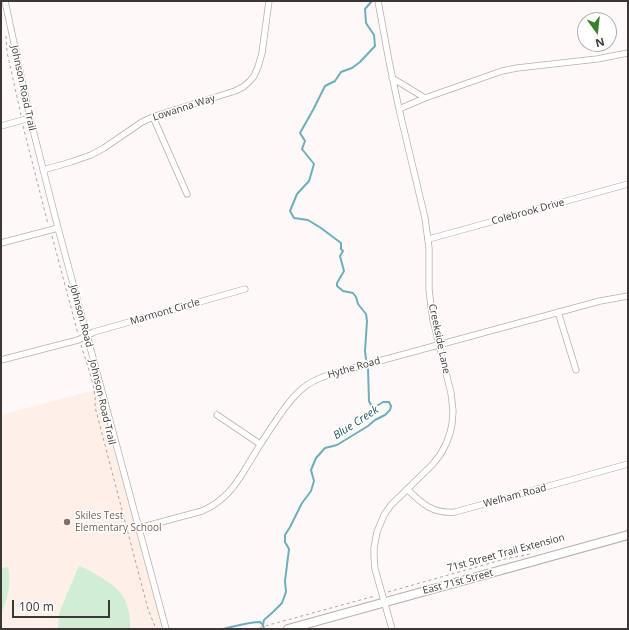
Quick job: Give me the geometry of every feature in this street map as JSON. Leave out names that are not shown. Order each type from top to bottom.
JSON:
[{"type":"main road","name":"East 71st Street","points":[[288,629],[628,535]]},
{"type":"street","name":"Lowanna Way","points":[[43,170],[91,155],[142,122],[153,117],[235,91],[243,87],[254,76],[260,62],[269,1]]},
{"type":"street","name":"Creekside Lane","points":[[378,1],[399,110],[424,211],[429,239],[430,301],[432,317],[452,399],[453,411],[452,427],[440,455],[432,465],[391,505],[384,515],[376,538],[374,561],[392,629]]},
{"type":"street","name":"Johnson Road","points":[[4,4],[30,118],[58,228],[166,629]]},
{"type":"street","points":[[399,110],[425,98],[502,71],[618,56],[628,53]]},
{"type":"street","points":[[392,78],[425,98]]},
{"type":"street","points":[[153,117],[187,194]]},
{"type":"street","points":[[1,126],[30,118]]},
{"type":"street","name":"Colebrook Drive","points":[[429,239],[628,184]]},
{"type":"street","points":[[1,243],[58,228]]},
{"type":"street","name":"Marmont Circle","points":[[86,335],[245,290]]},
{"type":"street","name":"Hythe Road","points":[[139,528],[196,513],[218,501],[231,491],[260,444],[289,402],[299,391],[313,382],[335,373],[439,344],[606,299],[628,296]]},
{"type":"street","points":[[558,312],[576,370]]},
{"type":"street","points":[[1,360],[80,340],[86,335]]},
{"type":"street","points":[[217,415],[260,444]]},
{"type":"street","name":"Welham Road","points":[[407,489],[421,503],[431,509],[443,512],[455,512],[628,464]]},
{"type":"path","name":"Johnson Road Trail","points":[[5,30],[7,52],[22,120],[50,230],[94,389],[96,399],[95,407],[121,509],[148,608],[156,629]]},
{"type":"path","name":"71st Street Trail Extension","points":[[388,592],[505,559],[535,553]]},
{"type":"path","points":[[254,629],[376,595]]},
{"type":"shaded area","name":"Skiles Test Elementary School","points":[[98,389],[163,629],[1,629],[1,415]]},
{"type":"green space","points":[[79,566],[103,578],[119,591],[128,607],[130,629],[58,629],[59,613]]},
{"type":"green space","points":[[8,567],[9,586],[7,598],[1,615],[1,568]]},
{"type":"waterway","name":"Blue Creek","points":[[366,359],[366,314],[358,304],[353,293],[343,291],[337,286],[337,283],[344,271],[340,256],[343,251],[341,249],[341,243],[308,220],[294,218],[290,211],[297,194],[309,181],[314,164],[302,149],[305,141],[300,133],[325,86],[335,81],[341,72],[352,68],[360,62],[375,46],[374,35],[366,23],[365,9],[372,1]]},
{"type":"waterway","name":"Blue Creek","points":[[264,629],[264,620],[282,603],[286,592],[285,581],[289,549],[285,542],[285,535],[302,503],[311,491],[314,481],[311,470],[316,458],[325,448],[337,445],[385,415],[390,410],[391,406],[389,402],[383,402],[375,407],[372,407],[369,401],[368,369]]},
{"type":"waterway","points":[[223,629],[255,622],[260,622],[263,625]]},
{"type":"place","name":"Skiles Test Elementary School","points":[[67,522]]}]
